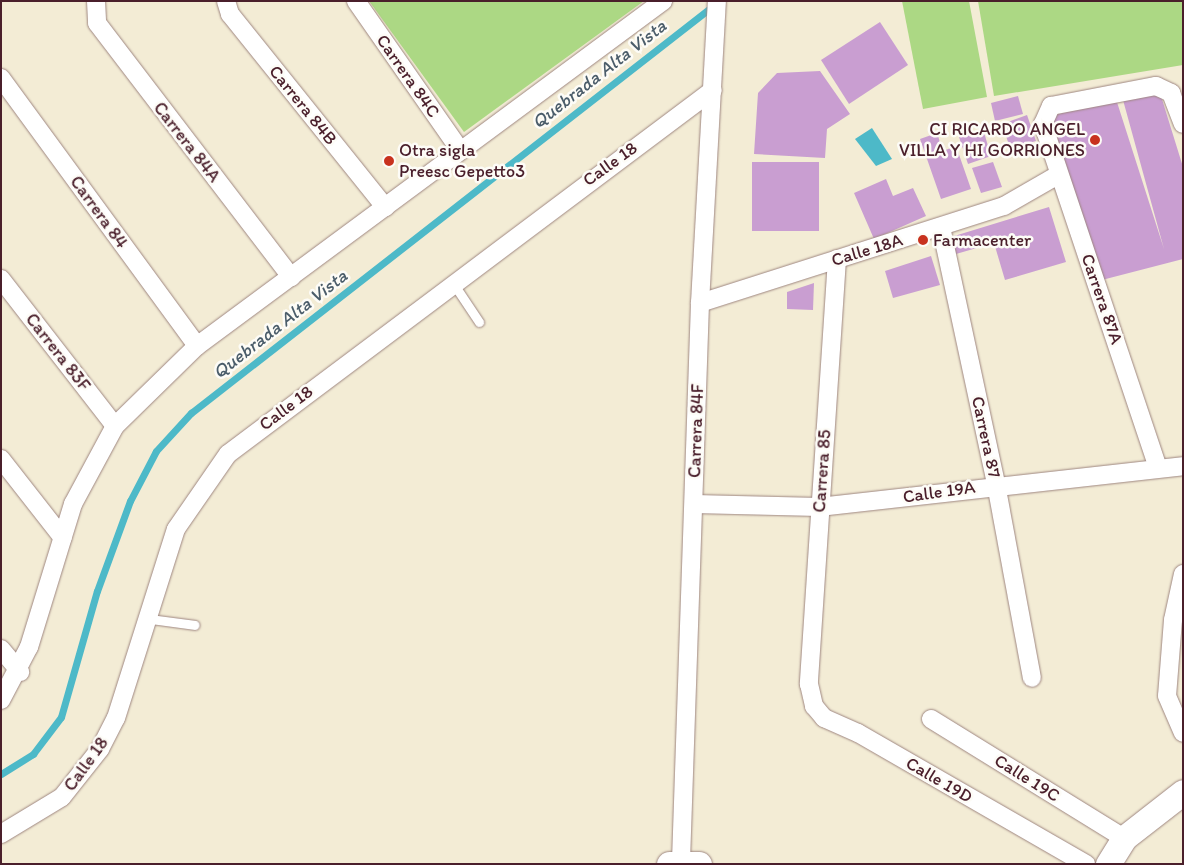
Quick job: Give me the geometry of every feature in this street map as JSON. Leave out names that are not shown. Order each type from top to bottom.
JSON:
[{"type":"street","name":"Carrera 84A","points":[[96,1],[97,24],[291,277]]},
{"type":"street","name":"Carrera 84B","points":[[226,1],[230,14],[385,207]]},
{"type":"street","name":"Carrera 84C","points":[[356,1],[460,150]]},
{"type":"street","points":[[1,700],[20,672],[73,504],[115,426],[197,346],[663,1]]},
{"type":"street","name":"Carrera 84F","points":[[683,863],[700,303],[717,1]]},
{"type":"street","name":"Carrera 84","points":[[1,78],[197,346]]},
{"type":"street","name":"Carrera 87A","points":[[1158,468],[1058,175],[1044,130],[1044,115],[1061,104],[1156,86],[1171,93],[1178,103],[1183,124]]},
{"type":"street","name":"Calle 18","points":[[1,834],[62,797],[80,780],[116,718],[150,619],[176,530],[228,454],[452,282],[713,90]]},
{"type":"street","name":"Calle 18A","points":[[700,303],[1004,206],[1058,175]]},
{"type":"street","name":"Carrera 87","points":[[941,227],[996,484],[1032,678]]},
{"type":"street","name":"Carrera 85","points":[[809,684],[819,508],[837,259]]},
{"type":"street","name":"Carrera 83F","points":[[1,279],[115,426]]},
{"type":"street","points":[[1,459],[62,538]]},
{"type":"street","name":"Calle 19A","points":[[694,504],[819,508],[996,484],[1183,466]]},
{"type":"street","points":[[1183,574],[1173,620],[1167,696],[1183,733]]},
{"type":"street","points":[[1,648],[20,672]]},
{"type":"street","name":"Calle 19D","points":[[809,684],[814,706],[824,718],[858,733],[1086,864]]},
{"type":"street","name":"Calle 19C","points":[[931,719],[1124,838]]},
{"type":"street","points":[[1108,864],[1124,838],[1183,792]]},
{"type":"lane","points":[[452,282],[479,322]]},
{"type":"lane","points":[[150,619],[195,625]]},
{"type":"green space","points":[[369,1],[644,1],[464,132]]},
{"type":"green space","points":[[902,1],[969,1],[987,97],[923,109]]},
{"type":"green space","points":[[978,1],[1183,1],[1183,65],[994,96]]},
{"type":"water","points":[[872,128],[892,159],[876,166],[855,139]]},
{"type":"building","points":[[880,22],[908,65],[849,104],[821,60]]},
{"type":"building","points":[[820,71],[850,114],[827,129],[825,158],[754,154],[758,93],[777,73]]},
{"type":"building","points":[[1147,94],[1161,96],[1183,167],[1183,259],[1098,281],[1051,116],[1116,99],[1164,249],[1123,100]]},
{"type":"building","points":[[1018,96],[1023,114],[995,121],[991,103]]},
{"type":"building","points":[[1027,115],[1036,141],[1010,148],[1002,124]]},
{"type":"building","points":[[983,129],[991,156],[968,164],[959,137]]},
{"type":"building","points":[[937,133],[943,151],[956,146],[971,189],[941,199],[920,139]]},
{"type":"building","points":[[752,162],[819,162],[819,231],[752,231]]},
{"type":"building","points":[[993,162],[1002,187],[981,193],[972,168]]},
{"type":"building","points":[[886,179],[893,196],[913,188],[926,216],[874,239],[854,193]]},
{"type":"building","points":[[1049,207],[1066,262],[1005,280],[994,243],[956,254],[951,237]]},
{"type":"building","points":[[931,256],[940,285],[893,298],[885,271]]},
{"type":"building","points":[[814,283],[813,310],[787,309],[787,292]]},
{"type":"waterway","name":"Quebrada Alta Vista","points":[[1,774],[33,754],[61,717],[97,591],[130,501],[156,451],[191,413],[714,5]]},
{"type":"place","name":"CI RICARDO ANGEL VILLA Y HI GORRIONES","points":[[1095,140]]},
{"type":"place","name":"Otra sigla Preesc Gepetto3","points":[[389,161]]},
{"type":"place","name":"Farmacenter","points":[[923,240]]}]
